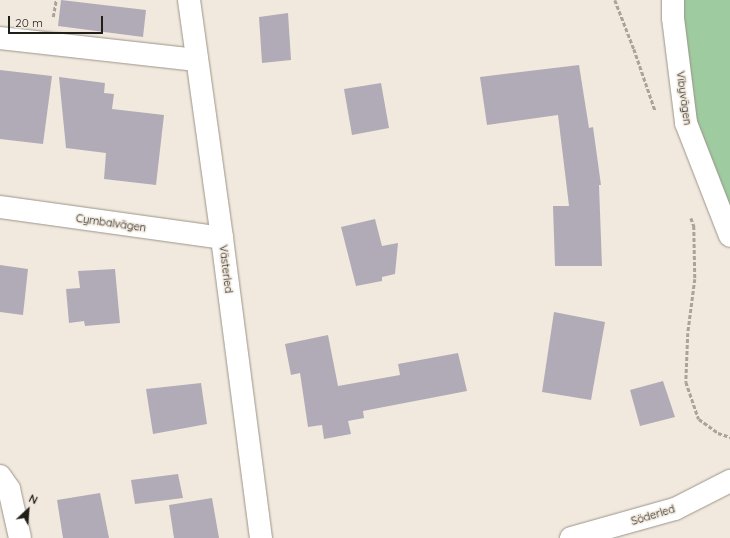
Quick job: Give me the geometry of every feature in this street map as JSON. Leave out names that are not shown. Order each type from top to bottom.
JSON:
[{"type":"street","name":"Västerled","points":[[189,0],[261,538]]},
{"type":"street","name":"Vibyvägen","points":[[673,0],[673,18],[686,123],[730,236]]},
{"type":"street","points":[[0,38],[197,60]]},
{"type":"street","name":"Cymbalvägen","points":[[0,207],[222,238]]},
{"type":"street","points":[[0,476],[9,489],[20,538]]},
{"type":"street","name":"Söderled","points":[[571,538],[675,509],[730,481]]},
{"type":"path","points":[[615,0],[657,116]]},
{"type":"path","points":[[689,212],[694,226],[695,279],[688,333],[686,382],[699,419],[718,433],[730,437]]},
{"type":"green space","points":[[673,0],[730,0],[730,236],[686,123]]},
{"type":"building","points":[[61,0],[146,10],[143,37],[58,26]]},
{"type":"building","points":[[288,13],[291,60],[262,63],[259,17]]},
{"type":"building","points":[[579,65],[589,128],[593,127],[601,185],[599,185],[602,266],[555,266],[553,206],[569,206],[558,115],[487,125],[480,77]]},
{"type":"building","points":[[0,70],[52,76],[43,144],[0,139]]},
{"type":"building","points":[[59,77],[105,83],[104,93],[114,94],[112,109],[164,115],[156,185],[104,179],[106,153],[66,148]]},
{"type":"building","points":[[381,83],[389,128],[352,135],[344,89]]},
{"type":"building","points":[[375,219],[382,246],[398,243],[395,274],[382,277],[382,281],[356,286],[341,227]]},
{"type":"building","points":[[0,265],[28,269],[23,315],[0,312]]},
{"type":"building","points":[[115,269],[120,323],[85,326],[84,321],[69,323],[66,289],[80,288],[78,271]]},
{"type":"building","points":[[554,312],[605,322],[591,400],[542,392]]},
{"type":"building","points":[[328,335],[338,386],[400,375],[398,364],[458,353],[467,391],[363,411],[364,418],[348,421],[351,434],[324,439],[322,425],[308,427],[300,373],[291,375],[285,344]]},
{"type":"building","points":[[663,381],[675,417],[640,426],[630,390]]},
{"type":"building","points":[[201,383],[207,424],[153,434],[146,389]]},
{"type":"building","points":[[178,474],[183,498],[135,504],[131,480]]},
{"type":"building","points":[[100,493],[109,538],[63,538],[57,500]]},
{"type":"building","points":[[212,498],[219,538],[174,538],[169,505]]}]
